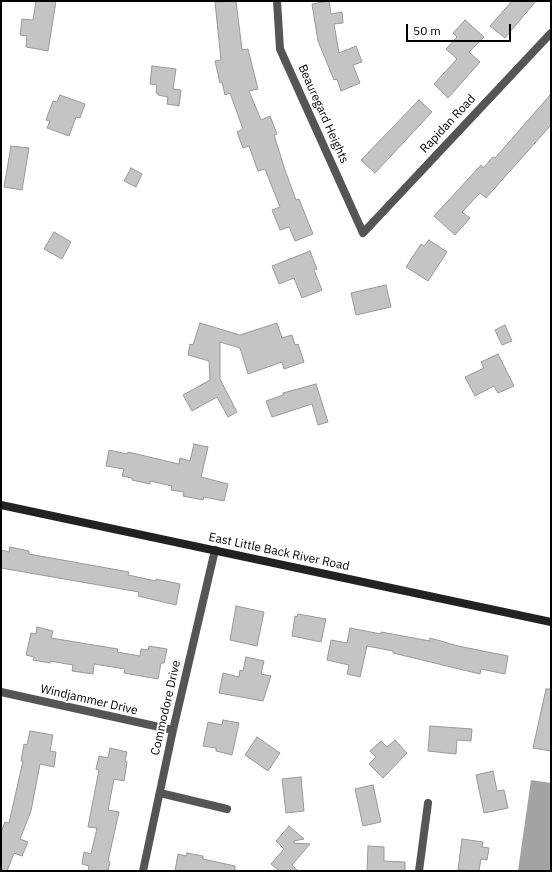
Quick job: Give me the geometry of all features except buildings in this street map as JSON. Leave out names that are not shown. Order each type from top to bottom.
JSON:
[{"type":"street","name":"Beauregard Heights","points":[[277,1],[280,49],[363,233]]},
{"type":"street","name":"Rapidan Road","points":[[363,233],[551,33]]},
{"type":"street","name":"East Little Back River Road","points":[[1,505],[551,622]]},
{"type":"street","name":"Commodore Drive","points":[[144,871],[173,730],[215,550]]},
{"type":"street","name":"Windjammer Drive","points":[[1,692],[173,730]]},
{"type":"street","points":[[160,794],[227,808]]},
{"type":"street","points":[[419,871],[428,803]]},
{"type":"shaded area","points":[[531,780],[551,783],[551,871],[518,871]]}]
